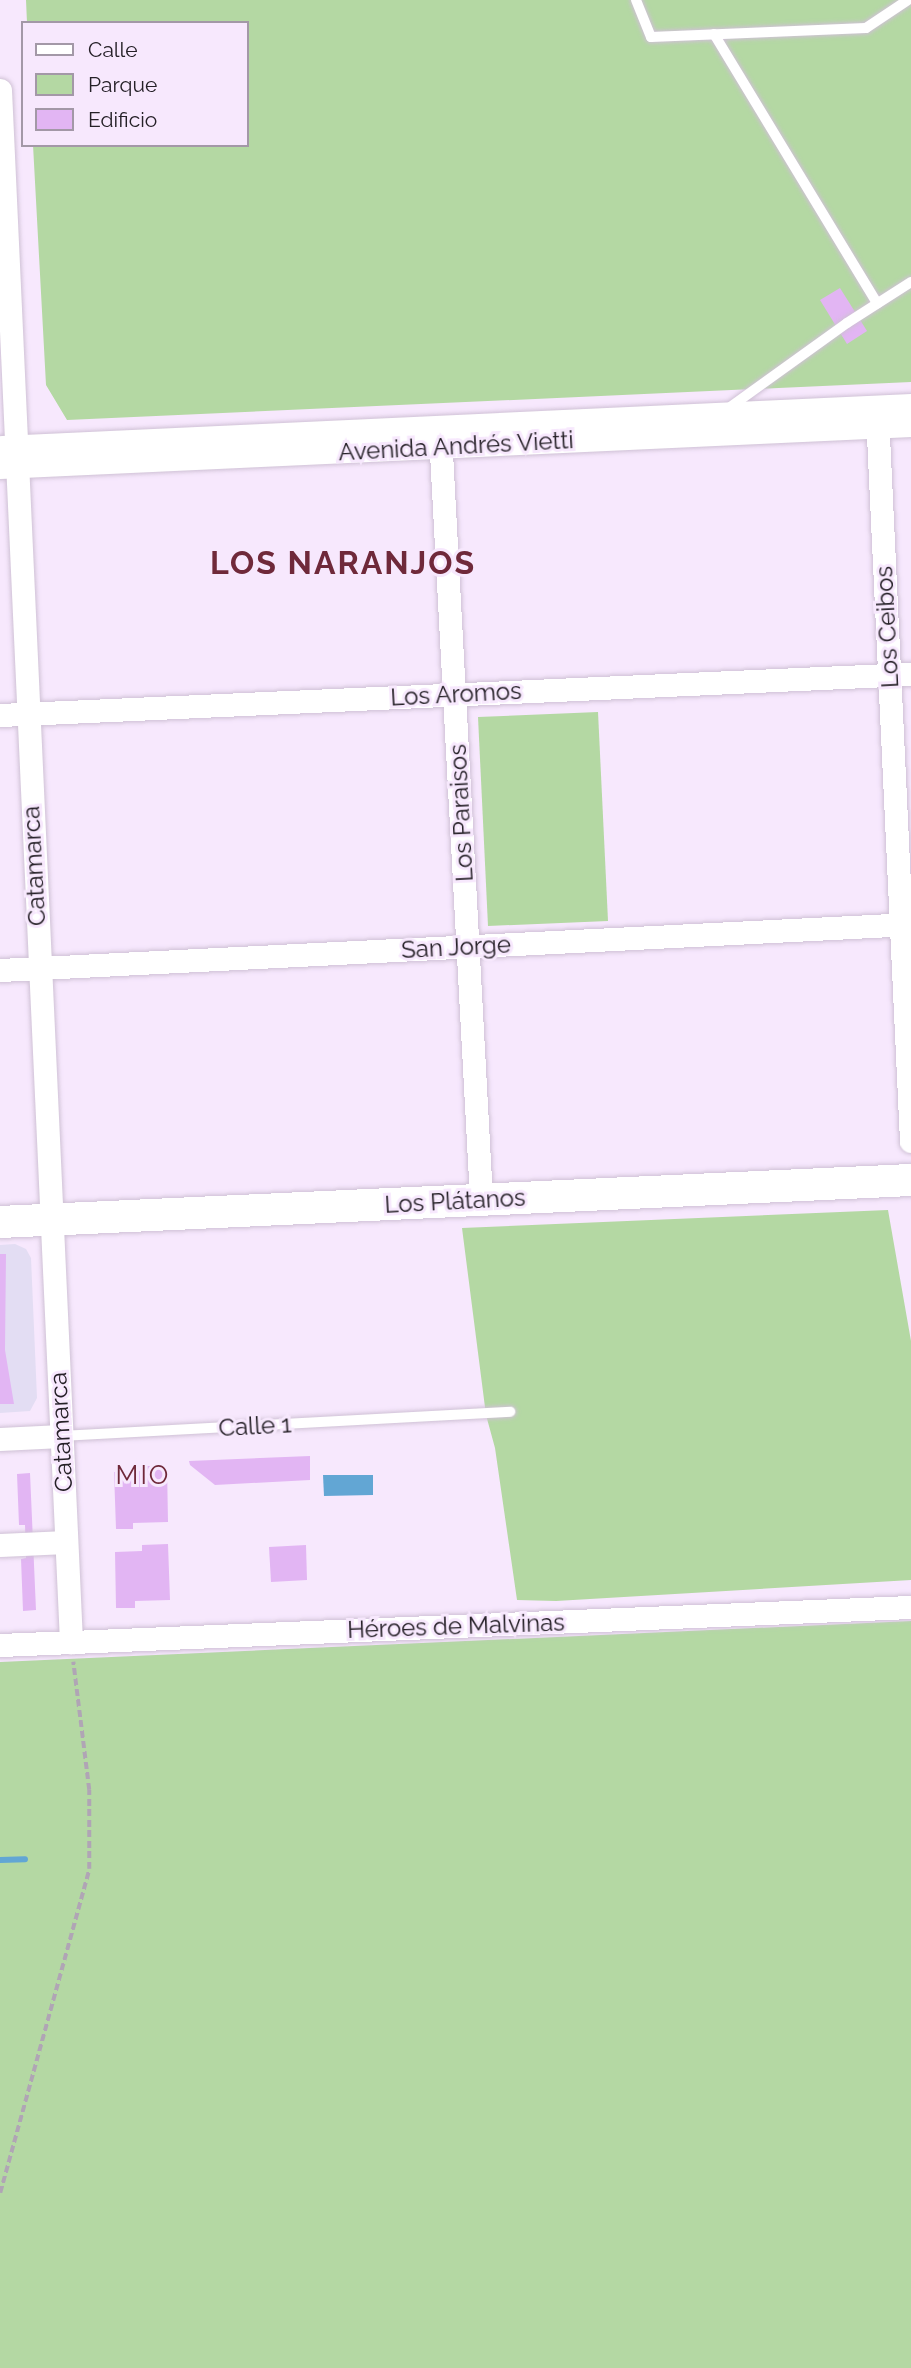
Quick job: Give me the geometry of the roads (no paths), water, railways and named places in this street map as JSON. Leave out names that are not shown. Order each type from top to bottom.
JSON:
[{"type":"street","name":"Catamarca","points":[[0,90],[8,456],[27,714],[71,1642]]},
{"type":"street","name":"Avenida Andrés Vietti","points":[[877,417],[911,405]]},
{"type":"street","name":"Avenida Andrés Vietti","points":[[8,456],[877,417],[911,425]]},
{"type":"street","name":"Los Ceibos","points":[[877,417],[900,674],[911,1142]]},
{"type":"street","name":"Los Paraisos","points":[[440,437],[481,1199]]},
{"type":"street","name":"Los Aromos","points":[[0,715],[900,674]]},
{"type":"street","name":"San Jorge","points":[[0,970],[906,925]]},
{"type":"street","name":"Los Plátanos","points":[[0,1222],[911,1180]]},
{"type":"street","name":"Calle 1","points":[[0,1439],[61,1436]]},
{"type":"street","points":[[0,1545],[66,1542]]},
{"type":"street","name":"Héroes de Malvinas","points":[[0,1644],[911,1606]]},
{"type":"lane","points":[[636,0],[651,37],[866,28],[908,0]]},
{"type":"lane","points":[[714,34],[877,303]]},
{"type":"lane","points":[[720,424],[877,303],[911,282]]},
{"type":"lane","name":"Calle 1","points":[[61,1436],[510,1412]]},
{"type":"water","points":[[323,1475],[373,1475],[373,1495],[324,1496]]},
{"type":"waterway","points":[[0,1860],[25,1859]]},
{"type":"district","name":"LOS NARANJOS","points":[[343,563]]},
{"type":"district","name":"MIO","points":[[143,1476]]}]
